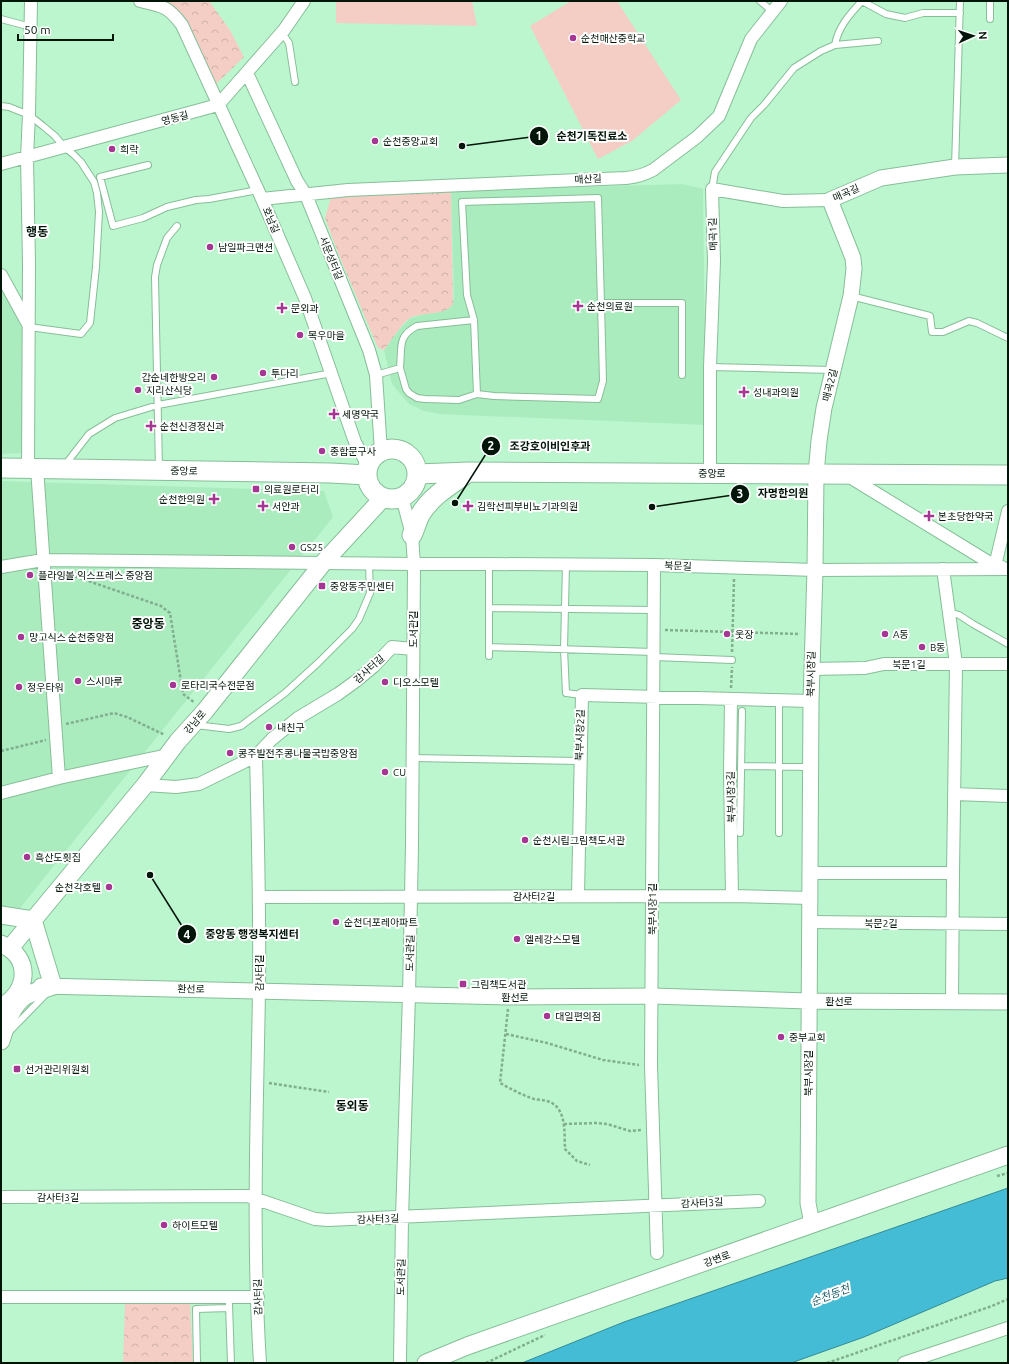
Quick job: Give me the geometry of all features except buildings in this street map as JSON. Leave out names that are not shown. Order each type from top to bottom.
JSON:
[{"type":"main road","points":[[391,449],[400,451],[409,456],[414,464],[417,474],[415,483],[410,491],[402,497],[393,499],[383,498],[375,492],[369,484],[368,470],[374,457],[381,452],[391,449]]},
{"type":"main road","name":"중앙로","points":[[1,468],[331,473],[368,470]]},
{"type":"main road","name":"중앙로","points":[[417,474],[469,472],[1008,475]]},
{"type":"main road","points":[[412,535],[420,515],[437,495],[469,472]]},
{"type":"main road","name":"강남로","points":[[5,946],[33,920],[145,785],[178,741],[193,725],[323,562],[383,498]]},
{"type":"main road","points":[[1,915],[33,920],[53,986],[25,996],[15,1007],[7,1022],[1,1041]]},
{"type":"main road","points":[[1,1007],[17,995],[22,985],[23,975],[22,965],[17,956],[5,946]]},
{"type":"main road","name":"강변로","points":[[426,1363],[467,1346],[1008,1155]]},
{"type":"street","points":[[31,1],[27,157],[30,263],[29,327],[33,468],[43,560],[59,778]]},
{"type":"street","name":"호남길","points":[[140,1],[167,4],[182,25],[260,195],[305,298],[356,442],[368,470]]},
{"type":"street","points":[[218,105],[282,33],[304,1]]},
{"type":"street","name":"매산길","points":[[260,195],[306,195],[348,190],[626,178],[646,174],[658,167],[697,137],[719,116],[751,39],[781,1]]},
{"type":"street","name":"서문성터길","points":[[247,74],[297,181],[306,195],[369,350],[376,375],[381,452]]},
{"type":"street","name":"영동길","points":[[1,164],[218,105]]},
{"type":"street","name":"매곡길","points":[[712,189],[783,201],[830,200],[881,178],[955,167],[1008,165]]},
{"type":"street","name":"매곡1길","points":[[710,473],[710,367],[714,261],[712,189]]},
{"type":"street","name":"매곡2길","points":[[816,474],[818,441],[824,408],[851,296],[854,269],[853,258],[830,200]]},
{"type":"street","points":[[1,275],[29,327]]},
{"type":"street","name":"북문길","points":[[843,473],[995,566],[1008,569]]},
{"type":"street","name":"북부시장길","points":[[812,1224],[808,1203],[808,1001],[810,922],[811,669],[816,474]]},
{"type":"street","name":"도서관길","points":[[400,1363],[402,1218],[410,995],[414,564],[412,535],[402,497]]},
{"type":"street","points":[[995,566],[1008,511]]},
{"type":"street","name":"북문길","points":[[1,567],[43,560],[323,562],[369,564],[654,565],[814,570],[1008,569]]},
{"type":"street","name":"북부시장1길","points":[[654,565],[651,1066],[656,1253]]},
{"type":"street","points":[[943,569],[956,664],[952,1001]]},
{"type":"street","name":"감사터길","points":[[260,1363],[256,1198],[259,897],[256,756],[272,739],[298,718],[338,694],[356,681],[374,666],[392,647],[413,649]]},
{"type":"street","name":"북문1길","points":[[811,669],[865,668],[884,664],[1008,664]]},
{"type":"street","points":[[582,695],[811,701]]},
{"type":"street","name":"북부시장2길","points":[[578,896],[579,761],[582,695]]},
{"type":"street","name":"북부시장3길","points":[[731,699],[732,896]]},
{"type":"street","points":[[1,793],[59,778],[168,755]]},
{"type":"street","points":[[145,785],[186,787],[199,784],[256,756]]},
{"type":"street","points":[[954,794],[1008,796]]},
{"type":"street","points":[[810,873],[953,873]]},
{"type":"street","name":"감사터2길","points":[[259,897],[732,896],[810,898]]},
{"type":"street","name":"북문2길","points":[[810,922],[1008,924]]},
{"type":"street","name":"환선로","points":[[22,985],[509,997],[652,996],[808,1001],[1008,1002]]},
{"type":"street","name":"감사터3길","points":[[1,1197],[248,1196],[315,1219],[328,1220],[402,1218],[759,1201]]},
{"type":"street","points":[[1,1297],[229,1302],[258,1297]]},
{"type":"street","points":[[904,1363],[1008,1328]]},
{"type":"lane","points":[[760,1],[772,11]]},
{"type":"lane","points":[[835,45],[839,30],[862,1],[886,14],[905,18],[923,13],[960,14]]},
{"type":"lane","points":[[955,167],[960,1]]},
{"type":"lane","points":[[990,1],[990,19]]},
{"type":"lane","points":[[1,20],[31,27]]},
{"type":"lane","points":[[282,33],[289,43],[295,82]]},
{"type":"lane","name":"매곡1길","points":[[712,189],[715,172],[751,118],[794,68],[820,51],[835,45],[878,41]]},
{"type":"lane","points":[[1,106],[10,107],[29,115],[55,136],[64,147],[81,162],[94,182],[98,193],[99,212],[96,267],[90,323],[81,334],[29,327]]},
{"type":"lane","points":[[148,164],[100,178],[112,226],[143,218],[167,207],[196,200],[260,195]]},
{"type":"lane","points":[[474,320],[417,326],[402,338],[400,368],[406,389],[409,393],[417,398],[425,399],[459,400],[477,394],[494,396],[598,399],[603,381],[598,198],[462,202],[467,295],[474,320],[477,394]]},
{"type":"lane","points":[[159,471],[155,277],[157,264],[167,238],[177,226]]},
{"type":"lane","points":[[851,296],[930,316],[932,332],[943,332],[969,321],[977,323],[1008,338]]},
{"type":"lane","points":[[602,303],[682,303],[682,375]]},
{"type":"lane","points":[[710,367],[834,370]]},
{"type":"lane","points":[[376,375],[400,368]]},
{"type":"lane","points":[[62,469],[89,434],[115,418],[158,405],[332,373]]},
{"type":"lane","points":[[193,725],[229,729],[240,726],[285,693],[319,662],[352,629],[359,619],[370,593],[369,564]]},
{"type":"lane","points":[[489,564],[489,656]]},
{"type":"lane","name":"북부시장2길","points":[[566,564],[564,649],[566,693],[582,695]]},
{"type":"lane","points":[[489,608],[654,610]]},
{"type":"lane","points":[[949,612],[959,615],[1008,644]]},
{"type":"lane","points":[[488,647],[564,649],[732,660]]},
{"type":"lane","points":[[779,700],[779,833]]},
{"type":"lane","points":[[740,833],[742,711]]},
{"type":"lane","points":[[412,758],[579,761]]},
{"type":"lane","points":[[741,766],[811,767]]},
{"type":"lane","points":[[1,1044],[14,1026],[29,1013],[53,986]]},
{"type":"lane","points":[[197,1363],[196,1308],[229,1302],[231,1363]]},
{"type":"path","points":[[731,699],[734,568]]},
{"type":"path","points":[[63,572],[161,606],[170,613],[183,694],[205,710]]},
{"type":"path","points":[[654,630],[812,634]]},
{"type":"path","points":[[1,751],[114,714],[127,717],[178,741]]},
{"type":"path","points":[[509,997],[500,1083],[518,1093],[553,1104],[559,1111],[564,1124],[565,1149],[577,1160],[590,1165]]},
{"type":"path","points":[[506,1034],[603,1060],[651,1066]]},
{"type":"path","points":[[257,1081],[329,1092]]},
{"type":"path","points":[[564,1124],[608,1124],[630,1131],[653,1129]]},
{"type":"path","points":[[827,1363],[992,1306],[1008,1299]]},
{"type":"shaded area","name":"순천의료원","points":[[682,184],[703,189],[706,425],[440,414],[424,411],[409,404],[392,384],[384,350],[410,318],[418,316],[454,299],[451,191]]},
{"type":"shaded area","points":[[1,285],[23,331],[22,453],[1,454]]},
{"type":"shaded area","points":[[1,481],[324,491],[333,517],[17,912],[1,915]]},
{"type":"green space","points":[[162,1],[209,1],[230,30],[244,57],[214,86]]},
{"type":"green space","points":[[336,1],[472,1],[477,26],[336,23]]},
{"type":"green space","points":[[571,1],[617,1],[681,100],[632,141],[598,159],[530,26]]},
{"type":"green space","points":[[451,191],[453,304],[444,311],[410,318],[400,328],[384,350],[378,348],[325,218],[331,197]]},
{"type":"green space","points":[[190,1301],[193,1363],[123,1363],[125,1303]]},
{"type":"water","name":"순천동천","points":[[1008,1188],[1008,1278],[995,1281],[864,1337],[791,1363],[522,1363],[624,1322]]},
{"type":"place","name":"순천매산중학교","points":[[573,38]]},
{"type":"place","name":"순천중앙교회","points":[[375,141]]},
{"type":"place","name":"순천기독진료소","points":[[462,146]]},
{"type":"place","name":"희락","points":[[112,149]]},
{"type":"place","name":"남일파크맨션","points":[[210,247]]},
{"type":"place","name":"순천의료원","points":[[578,306]]},
{"type":"place","name":"문외과","points":[[282,308]]},
{"type":"place","name":"목우마을","points":[[300,335]]},
{"type":"place","name":"투다리","points":[[263,373]]},
{"type":"place","name":"갑순네한방오리","points":[[214,377]]},
{"type":"place","name":"지리산식당","points":[[138,390]]},
{"type":"place","name":"성내과의원","points":[[744,392]]},
{"type":"place","name":"세명약국","points":[[334,414]]},
{"type":"place","name":"순천신경정신과","points":[[151,426]]},
{"type":"place","name":"종합문구사","points":[[322,451]]},
{"type":"place","name":"의료원로터리","points":[[256,489]]},
{"type":"place","name":"순천한의원","points":[[214,499]]},
{"type":"place","name":"조강호이비인후과","points":[[455,503]]},
{"type":"place","name":"서안과","points":[[263,506]]},
{"type":"place","name":"김학선피부비뇨기과의원","points":[[468,506]]},
{"type":"place","name":"자명한의원","points":[[652,507]]},
{"type":"place","name":"본초당한약국","points":[[929,516]]},
{"type":"place","name":"GS25","points":[[292,547]]},
{"type":"place","name":"플라잉볼 익스프레스 중앙점","points":[[30,575]]},
{"type":"place","name":"중앙동주민센터","points":[[322,586]]},
{"type":"place","name":"웃장","points":[[727,634]]},
{"type":"place","name":"A동","points":[[885,634]]},
{"type":"place","name":"망고식스 순천중앙점","points":[[21,637]]},
{"type":"place","name":"B동","points":[[922,647]]},
{"type":"place","name":"스시마루","points":[[78,681]]},
{"type":"place","name":"디오스모텔","points":[[385,682]]},
{"type":"place","name":"로타리국수전문점","points":[[173,685]]},
{"type":"place","name":"정우타워","points":[[19,687]]},
{"type":"place","name":"내친구","points":[[269,727]]},
{"type":"place","name":"콩주발전주콩나물국밥중앙점","points":[[230,753]]},
{"type":"place","name":"CU","points":[[385,772]]},
{"type":"place","name":"순천시립그림책도서관","points":[[525,840]]},
{"type":"place","name":"흑산도횟집","points":[[27,857]]},
{"type":"place","name":"중앙동 행정복지센터","points":[[150,875]]},
{"type":"place","name":"순천각호텔","points":[[109,887]]},
{"type":"place","name":"순천더포레아파트","points":[[336,922]]},
{"type":"place","name":"엘레강스모텔","points":[[517,939]]},
{"type":"place","name":"그림책도서관","points":[[463,984]]},
{"type":"place","name":"대일편의점","points":[[547,1016]]},
{"type":"place","name":"중부교회","points":[[781,1037]]},
{"type":"place","name":"선거관리위원회","points":[[17,1069]]},
{"type":"place","name":"하이트모텔","points":[[164,1225]]},
{"type":"district","name":"행동","points":[[37,231]]},
{"type":"district","name":"중앙동","points":[[148,623]]},
{"type":"district","name":"동외동","points":[[352,1105]]}]
